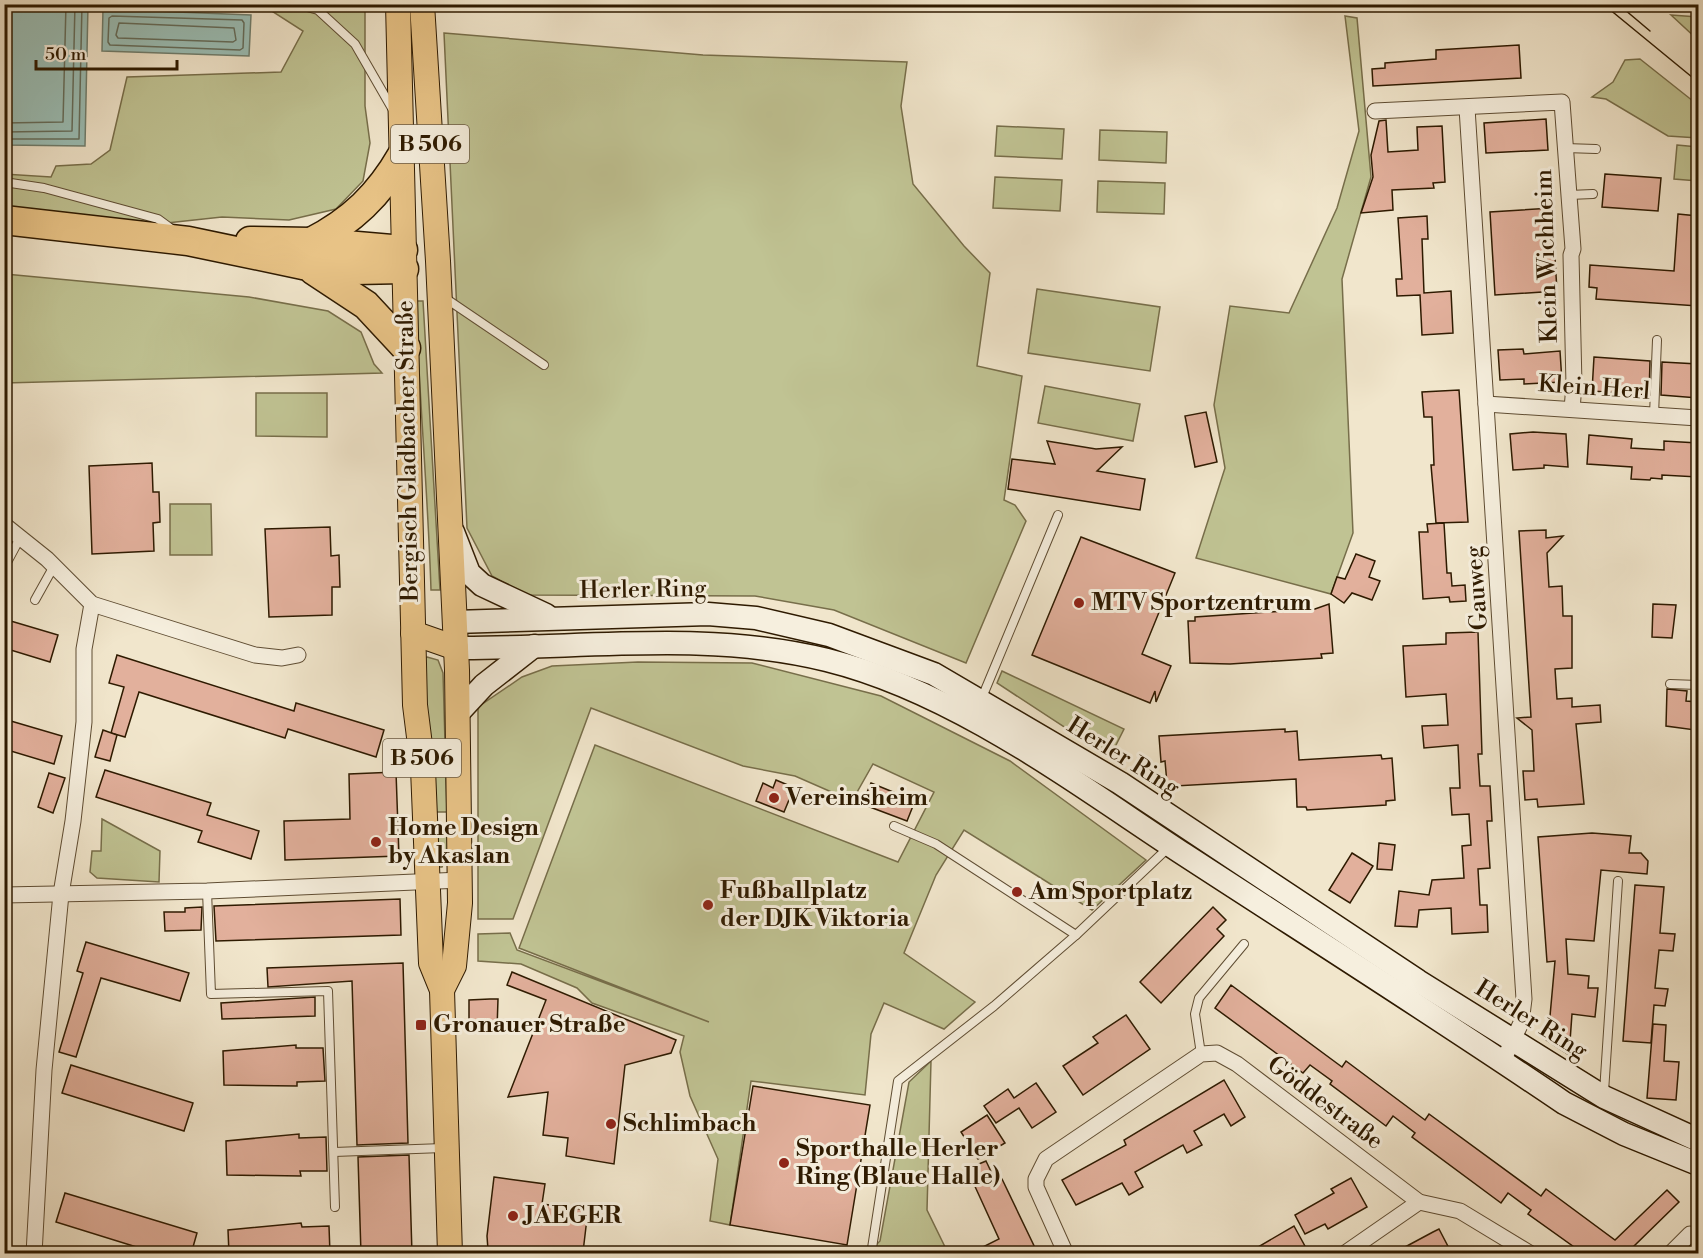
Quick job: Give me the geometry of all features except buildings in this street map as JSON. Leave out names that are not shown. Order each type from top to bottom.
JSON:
[{"type":"highway","points":[[307,253],[369,202],[387,180],[402,155]]},
{"type":"highway","points":[[4,220],[307,253],[355,270],[404,260]]},
{"type":"highway","points":[[307,253],[326,276],[366,305],[406,348]]},
{"type":"main road","name":"Bergisch Gladbacher Straße","points":[[398,4],[413,633],[432,963],[442,990],[450,1254]]},
{"type":"main road","name":"Bergisch Gladbacher Straße","points":[[422,4],[452,529],[458,713],[461,880],[454,966],[442,990]]},
{"type":"main road","points":[[404,260],[438,261]]},
{"type":"main road","points":[[452,529],[469,573],[482,585],[556,619]]},
{"type":"main road","name":"Herler Ring","points":[[455,621],[708,614],[756,618],[829,635],[880,652],[934,674],[1120,783],[1418,981],[1604,1097],[1698,1140]]},
{"type":"main road","name":"Bergisch Gladbacher Straße","points":[[413,633],[455,621]]},
{"type":"main road","name":"Bergisch Gladbacher Straße","points":[[413,633],[456,648]]},
{"type":"main road","name":"Herler Ring","points":[[456,648],[692,642],[785,651],[829,661],[887,679],[943,705],[1054,767],[1564,1103],[1624,1134],[1698,1164]]},
{"type":"main road","points":[[458,713],[476,692],[534,646]]},
{"type":"street","name":"Klein Wichheim","points":[[1467,108],[1562,102],[1573,249],[1572,409]]},
{"type":"street","points":[[1375,111],[1467,108]]},
{"type":"street","name":"Gauweg","points":[[1467,108],[1524,999],[1521,1023],[1503,1061]]},
{"type":"street","name":"Klein Herl","points":[[1486,404],[1698,418]]},
{"type":"street","points":[[6,528],[54,566],[92,604],[255,655],[282,658],[298,655]]},
{"type":"street","points":[[34,1254],[44,1070],[61,894],[84,722],[84,649],[92,604]]},
{"type":"street","points":[[4,895],[207,891],[461,880]]},
{"type":"street","name":"Göddestraße","points":[[1201,1054],[1217,1053],[1237,1064],[1419,1202],[1461,1211],[1531,1254]]},
{"type":"street","points":[[1066,1254],[1036,1187],[1036,1179],[1046,1159],[1201,1054]]},
{"type":"street","points":[[1344,1254],[1419,1202]]},
{"type":"street","points":[[1670,1254],[1690,1234]]},
{"type":"lane","points":[[296,4],[318,10],[355,44],[401,122]]},
{"type":"lane","points":[[1565,148],[1596,149]]},
{"type":"lane","points":[[4,182],[44,188],[158,219],[189,241]]},
{"type":"lane","points":[[1569,195],[1593,194]]},
{"type":"lane","points":[[439,293],[544,365]]},
{"type":"lane","points":[[1654,415],[1657,340]]},
{"type":"lane","points":[[981,701],[1058,515]]},
{"type":"lane","points":[[4,568],[21,538]]},
{"type":"lane","points":[[35,600],[54,566]]},
{"type":"lane","points":[[1670,684],[1698,685]]},
{"type":"lane","points":[[894,826],[936,844],[1076,935]]},
{"type":"lane","points":[[872,1248],[898,1081],[994,1006],[1076,935],[1171,846]]},
{"type":"lane","points":[[1604,1097],[1618,881]]},
{"type":"lane","points":[[207,891],[211,994],[328,992],[335,1207]]},
{"type":"lane","points":[[1201,1054],[1195,1014],[1199,998],[1244,944]]},
{"type":"lane","points":[[334,1152],[447,1148]]},
{"type":"green space","points":[[271,5],[365,5],[365,106],[370,143],[363,181],[336,209],[289,220],[222,217],[139,226],[5,210],[4,174],[51,177],[56,166],[91,164],[110,150],[127,77],[281,72],[303,31],[270,10]]},
{"type":"green space","points":[[1671,15],[1698,17],[1698,40]]},
{"type":"green space","points":[[1345,16],[1357,18],[1371,177],[1342,279],[1353,533],[1331,594],[1196,558],[1225,468],[1214,405],[1230,306],[1289,313],[1337,208],[1359,131]]},
{"type":"green space","points":[[444,33],[703,55],[907,62],[901,106],[913,184],[964,246],[990,273],[977,366],[1022,376],[1004,500],[1015,505],[1026,521],[966,663],[834,610],[755,596],[527,595],[492,576],[467,528]]},
{"type":"green space","points":[[1640,59],[1698,105],[1698,138],[1668,136],[1606,99],[1592,97],[1613,82],[1625,60]]},
{"type":"green space","points":[[997,126],[1064,129],[1062,159],[995,156]]},
{"type":"green space","points":[[1100,130],[1167,132],[1166,163],[1099,160]]},
{"type":"green space","points":[[1677,145],[1698,147],[1698,181],[1674,179]]},
{"type":"green space","points":[[995,177],[1062,180],[1060,211],[993,208]]},
{"type":"green space","points":[[1098,181],[1165,183],[1164,214],[1097,212]]},
{"type":"green space","points":[[5,274],[249,297],[328,311],[361,332],[374,364],[382,373],[5,383]]},
{"type":"green space","points":[[1037,289],[1160,307],[1150,371],[1028,353]]},
{"type":"green space","points":[[416,301],[423,301],[440,590],[431,590]]},
{"type":"green space","points":[[1045,386],[1140,404],[1133,441],[1038,423]]},
{"type":"green space","points":[[256,393],[327,393],[327,437],[256,436]]},
{"type":"green space","points":[[170,504],[211,504],[212,555],[170,555]]},
{"type":"green space","points":[[427,657],[438,660],[443,673],[447,812],[435,812],[422,660]]},
{"type":"green space","points":[[638,662],[752,663],[881,696],[1010,761],[1146,860],[1092,910],[964,830],[936,875],[904,953],[975,1002],[944,1029],[884,1003],[871,1034],[865,1095],[751,1081],[730,1225],[710,1221],[718,1159],[690,1096],[680,1052],[684,1036],[592,1003],[577,988],[521,964],[478,961],[478,934],[510,933],[517,950],[709,1022],[519,948],[595,745],[898,862],[934,792],[873,764],[852,801],[795,776],[743,766],[591,708],[513,919],[478,919],[478,707],[522,677],[552,666]]},
{"type":"green space","points":[[1002,671],[1124,729],[1110,757],[997,683]]},
{"type":"green space","points":[[102,819],[160,851],[159,882],[97,878],[90,872],[92,851],[101,851]]},
{"type":"green space","points":[[448,825],[448,851],[442,867],[438,867],[436,826]]},
{"type":"green space","points":[[931,1061],[927,1210],[948,1253],[867,1254],[880,1241],[909,1082]]},
{"type":"water","points":[[5,4],[88,5],[85,146],[5,145]]},
{"type":"water","points":[[103,9],[251,15],[249,56],[102,51]]},
{"type":"tram line","points":[[1603,4],[1698,82]]},
{"type":"tram line","points":[[1618,4],[1650,31]]},
{"type":"place","name":"MTV Sportzentrum","points":[[1079,603]]},
{"type":"place","name":"Vereinsheim","points":[[774,798]]},
{"type":"place","name":"Home Design by Akaslan","points":[[376,842]]},
{"type":"place","name":"Am Sportplatz","points":[[1017,892]]},
{"type":"place","name":"Fußballplatz der DJK Viktoria","points":[[708,905]]},
{"type":"place","name":"Gronauer Straße","points":[[421,1025]]},
{"type":"place","name":"Schlimbach","points":[[611,1124]]},
{"type":"place","name":"Sporthalle Herler Ring (Blaue Halle)","points":[[784,1163]]},
{"type":"place","name":"JAEGER","points":[[513,1216]]}]
